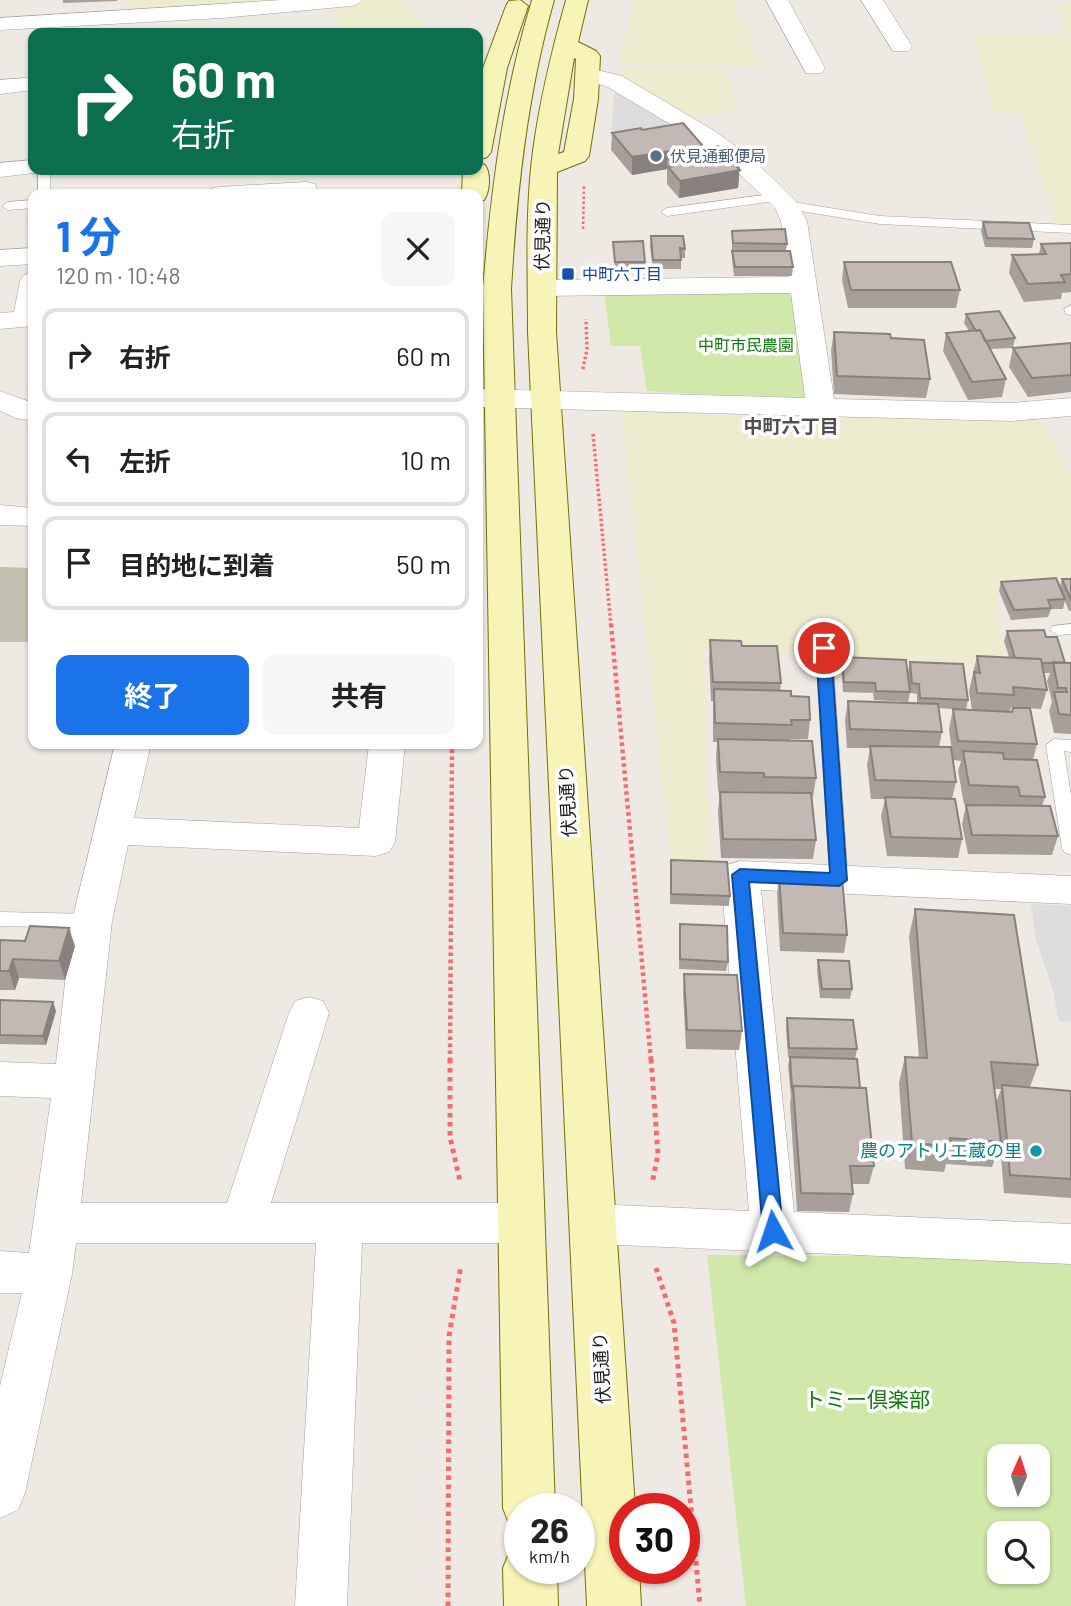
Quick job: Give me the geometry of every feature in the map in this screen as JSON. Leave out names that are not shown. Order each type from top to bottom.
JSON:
[{"type":"main road","points":[[483,127],[495,68],[519,0]]},
{"type":"main road","points":[[529,1493],[521,1223],[489,398],[497,289],[490,218],[507,159],[521,78],[543,0]]},
{"type":"main road","name":"伏見通り","points":[[578,0],[565,45],[548,128],[542,288],[562,400],[594,1224],[614,1606]]},
{"type":"main road","points":[[545,168],[576,156],[589,75],[588,56],[565,45]]},
{"type":"main road","points":[[530,1584],[531,1606]]},
{"type":"street","points":[[0,24],[223,23],[351,0]]},
{"type":"street","points":[[777,0],[814,68]]},
{"type":"street","points":[[872,0],[901,46]]},
{"type":"street","points":[[589,75],[614,81],[693,128],[735,157],[782,201],[794,221],[821,409]]},
{"type":"street","points":[[0,87],[26,85]]},
{"type":"street","points":[[0,170],[28,167]]},
{"type":"street","points":[[0,258],[28,256]]},
{"type":"street","points":[[542,288],[805,285]]},
{"type":"street","points":[[0,321],[26,320],[28,309]]},
{"type":"street","points":[[489,398],[821,409],[1010,412],[1064,408],[1071,436]]},
{"type":"street","points":[[0,515],[28,516]]},
{"type":"street","points":[[0,1493],[49,1274],[92,921],[132,749]]},
{"type":"street","points":[[114,831],[376,842],[386,749]]},
{"type":"street","points":[[773,1231],[740,875],[1071,890]]},
{"type":"street","points":[[243,1223],[309,1013]]},
{"type":"street","points":[[0,1079],[74,1082]]},
{"type":"street","points":[[57,1223],[521,1223]]},
{"type":"street","points":[[321,1606],[340,1223]]},
{"type":"street","points":[[594,1224],[1071,1244]]},
{"type":"street","points":[[0,1272],[49,1274]]},
{"type":"lane","points":[[667,212],[782,201],[880,220],[1071,229]]},
{"type":"lane","points":[[8,206],[28,204]]},
{"type":"lane","points":[[824,648],[839,880]]},
{"type":"lane","points":[[1071,746],[1054,745],[1071,848]]},
{"type":"lane","points":[[0,919],[92,921]]},
{"type":"path","points":[[584,177],[587,349],[562,400],[591,425],[596,449],[656,1114],[658,1154],[646,1227],[674,1323],[700,1606]]},
{"type":"path","points":[[448,1606],[449,1336],[469,1222],[450,1138],[452,749]]},
{"type":"shaded area","points":[[615,85],[694,131],[620,146],[611,132]]},
{"type":"shaded area","points":[[0,567],[28,568],[28,642],[0,642]]},
{"type":"shaded area","points":[[1031,904],[1071,906],[1071,1022],[1059,1021],[1053,990],[1036,940]]},
{"type":"green space","points":[[128,0],[327,0],[128,13]]},
{"type":"green space","points":[[370,0],[402,0],[426,28],[339,28],[334,6]]},
{"type":"green space","points":[[634,0],[733,0],[763,67],[619,64]]},
{"type":"green space","points":[[1056,4],[1071,4],[1071,224],[1056,224],[1021,113],[993,112],[974,34],[1067,36]]},
{"type":"green space","points":[[619,70],[725,70],[738,107],[693,120],[618,76]]},
{"type":"green space","name":"中町市民農園","points":[[604,292],[785,292],[795,297],[808,401],[647,391],[640,346],[611,346]]},
{"type":"green space","points":[[621,409],[705,415],[1043,420],[1071,476],[1071,585],[996,589],[998,623],[1008,670],[842,661],[839,638],[805,637],[806,652],[704,650],[710,864],[671,862]]},
{"type":"green space","name":"トミー倶楽部","points":[[707,1255],[984,1257],[1071,1262],[1071,1606],[746,1606]]},
{"type":"building","points":[[683,123],[703,146],[632,157],[612,133],[642,130]]},
{"type":"building","points":[[718,146],[740,163],[734,164],[740,170],[680,181],[668,167],[675,166],[667,157]]},
{"type":"building","points":[[983,222],[1029,223],[1034,239],[987,238]]},
{"type":"building","points":[[785,229],[787,244],[733,243],[732,231]]},
{"type":"building","points":[[651,236],[683,236],[685,249],[680,248],[681,260],[653,260]]},
{"type":"building","points":[[643,241],[645,262],[615,262],[613,242]]},
{"type":"building","points":[[1071,243],[1071,274],[1061,275],[1065,282],[1028,284],[1012,255],[1046,254],[1041,244]]},
{"type":"building","points":[[732,251],[790,251],[793,267],[735,267]]},
{"type":"building","points":[[844,262],[951,262],[960,290],[851,290]]},
{"type":"building","points":[[999,311],[1015,338],[985,341],[980,330],[976,331],[966,314]]},
{"type":"building","points":[[980,330],[1006,379],[972,382],[946,333]]},
{"type":"building","points":[[834,332],[890,334],[891,338],[924,340],[930,379],[837,376]]},
{"type":"building","points":[[1071,343],[1071,375],[1032,378],[1013,348]]},
{"type":"building","points":[[1056,578],[1065,599],[1048,600],[1051,608],[1014,610],[1001,582]]},
{"type":"building","points":[[1062,579],[1071,579],[1071,600]]},
{"type":"building","points":[[1044,630],[1046,637],[1057,637],[1065,663],[1042,663],[1041,659],[1015,658],[1007,631]]},
{"type":"building","points":[[710,640],[741,641],[742,646],[777,646],[781,683],[713,682]]},
{"type":"building","points":[[977,656],[1041,659],[1047,690],[1013,687],[1014,695],[977,693],[974,672],[980,673]]},
{"type":"building","points":[[842,657],[906,660],[910,692],[876,691],[875,683],[844,682]]},
{"type":"building","points":[[910,662],[963,664],[968,700],[920,698],[919,684],[912,683]]},
{"type":"building","points":[[1053,662],[1071,663],[1071,715],[1059,714],[1054,692],[1067,692],[1066,688],[1058,688]]},
{"type":"building","points":[[714,689],[791,691],[791,696],[809,697],[810,720],[791,720],[792,725],[715,723]]},
{"type":"building","points":[[848,701],[938,704],[942,732],[850,729]]},
{"type":"building","points":[[1013,708],[1030,708],[1037,744],[958,741],[953,709],[1012,712]]},
{"type":"building","points":[[718,739],[812,741],[816,778],[764,777],[764,773],[720,772]]},
{"type":"building","points":[[870,746],[951,747],[956,782],[875,780]]},
{"type":"building","points":[[963,751],[1003,753],[1004,759],[1037,760],[1045,797],[1020,796],[1018,787],[969,785]]},
{"type":"building","points":[[720,792],[811,793],[816,840],[723,839]]},
{"type":"building","points":[[885,797],[955,799],[962,839],[891,837]]},
{"type":"building","points":[[966,805],[1050,806],[1058,836],[972,835]]},
{"type":"building","points":[[671,860],[727,862],[730,896],[671,894]]},
{"type":"building","points":[[779,875],[842,877],[847,935],[783,933]]},
{"type":"building","points":[[915,909],[1014,915],[1038,1065],[991,1062],[1001,1142],[950,1138],[952,1146],[912,1143],[905,1057],[927,1058]]},
{"type":"building","points":[[680,924],[727,926],[728,962],[680,959]]},
{"type":"building","points":[[30,926],[69,928],[59,961],[13,959],[9,971],[0,971],[0,940],[25,941]]},
{"type":"building","points":[[818,960],[849,961],[852,989],[822,989]]},
{"type":"building","points":[[684,974],[737,975],[742,1031],[687,1030]]},
{"type":"building","points":[[0,1000],[53,1002],[43,1036],[0,1035]]},
{"type":"building","points":[[787,1018],[853,1020],[857,1049],[789,1048]]},
{"type":"building","points":[[790,1057],[857,1059],[860,1088],[792,1087]]},
{"type":"building","name":"農のアトリエ蔵の里","points":[[1002,1085],[1071,1091],[1071,1179],[1010,1175]]},
{"type":"building","points":[[793,1086],[866,1088],[874,1166],[850,1166],[853,1194],[801,1193]]},
{"type":"place","name":"伏見通郵便局","points":[[656,156]]},
{"type":"place","name":"中町六丁目","points":[[568,274]]},
{"type":"place","name":"農のアトリエ蔵の里","points":[[1036,1151]]},
{"type":"district","name":"中町六丁目","points":[[791,426]]},
{"type":"route","points":[[773,1231],[740,875],[839,880],[824,648]]}]
